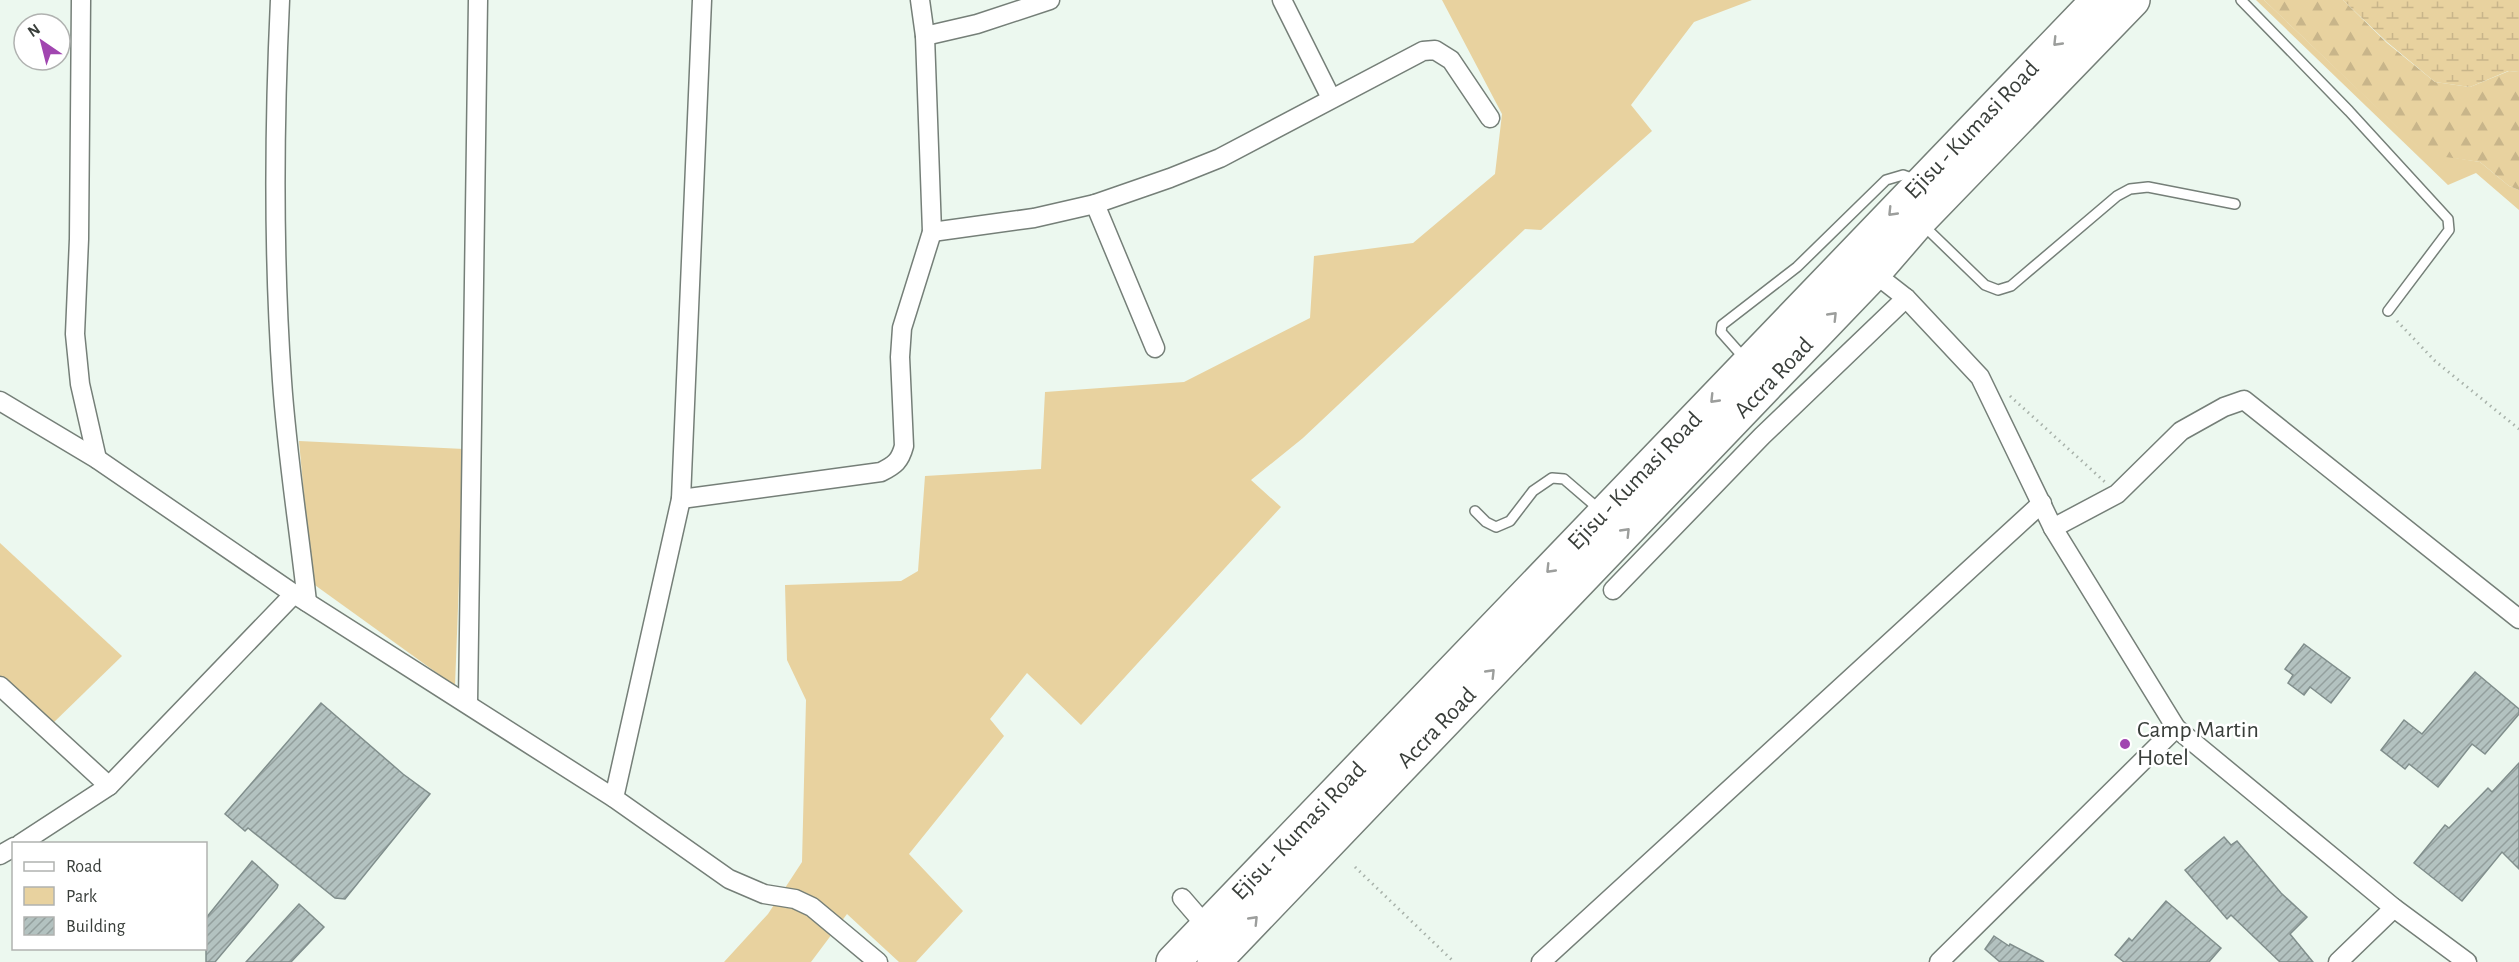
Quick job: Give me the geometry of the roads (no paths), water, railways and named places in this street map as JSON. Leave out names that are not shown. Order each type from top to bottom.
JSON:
[{"type":"highway","name":"Ejisu - Kumasi Road","points":[[1173,962],[1219,951],[1604,513],[2098,0]]},
{"type":"highway","name":"Accra Road","points":[[1219,951],[1874,273],[1919,221],[2133,0]]},
{"type":"street","points":[[81,0],[75,334],[80,384],[97,459]]},
{"type":"street","points":[[280,0],[275,90],[277,284],[282,383],[300,598]]},
{"type":"street","points":[[468,703],[478,0]]},
{"type":"street","points":[[614,798],[681,499],[702,0]]},
{"type":"street","points":[[681,499],[881,472],[894,466],[900,459],[904,446],[900,357],[902,328],[932,232],[925,36],[920,0]]},
{"type":"street","points":[[925,36],[977,24],[1050,0]]},
{"type":"street","points":[[1281,0],[1331,98]]},
{"type":"street","points":[[932,232],[1034,218],[1095,204],[1220,158],[1423,51],[1435,50],[1451,60],[1490,118]]},
{"type":"street","points":[[1095,204],[1155,348]]},
{"type":"street","points":[[1874,273],[1906,298],[1980,377],[2054,528],[2176,728],[2394,908],[2467,962]]},
{"type":"street","points":[[1612,590],[1762,436],[1906,298]]},
{"type":"street","points":[[0,400],[97,459],[300,598],[614,798],[729,879],[764,894],[795,899],[812,907],[878,962]]},
{"type":"street","points":[[2054,528],[2117,494],[2181,431],[2224,407],[2244,400],[2517,614]]},
{"type":"street","points":[[1541,962],[2042,503]]},
{"type":"street","points":[[22,842],[109,786],[300,598]]},
{"type":"street","points":[[0,686],[109,786]]},
{"type":"street","points":[[1940,962],[2176,728]]},
{"type":"street","points":[[1182,898],[1219,951]]},
{"type":"street","points":[[2338,962],[2394,908]]},
{"type":"lane","points":[[2241,0],[2349,111],[2448,219],[2449,230],[2388,311]]},
{"type":"lane","points":[[1748,363],[1721,332],[1722,325],[1797,267],[1886,180],[1903,175],[1921,182]]},
{"type":"lane","points":[[1919,221],[1985,285],[1998,290],[2011,286],[2117,196],[2130,189],[2148,187],[2235,204]]},
{"type":"lane","points":[[1475,511],[1486,522],[1497,527],[1510,521],[1533,491],[1552,478],[1564,479],[1604,513]]},
{"type":"place","name":"Camp Martin Hotel","points":[[2125,744]]}]
